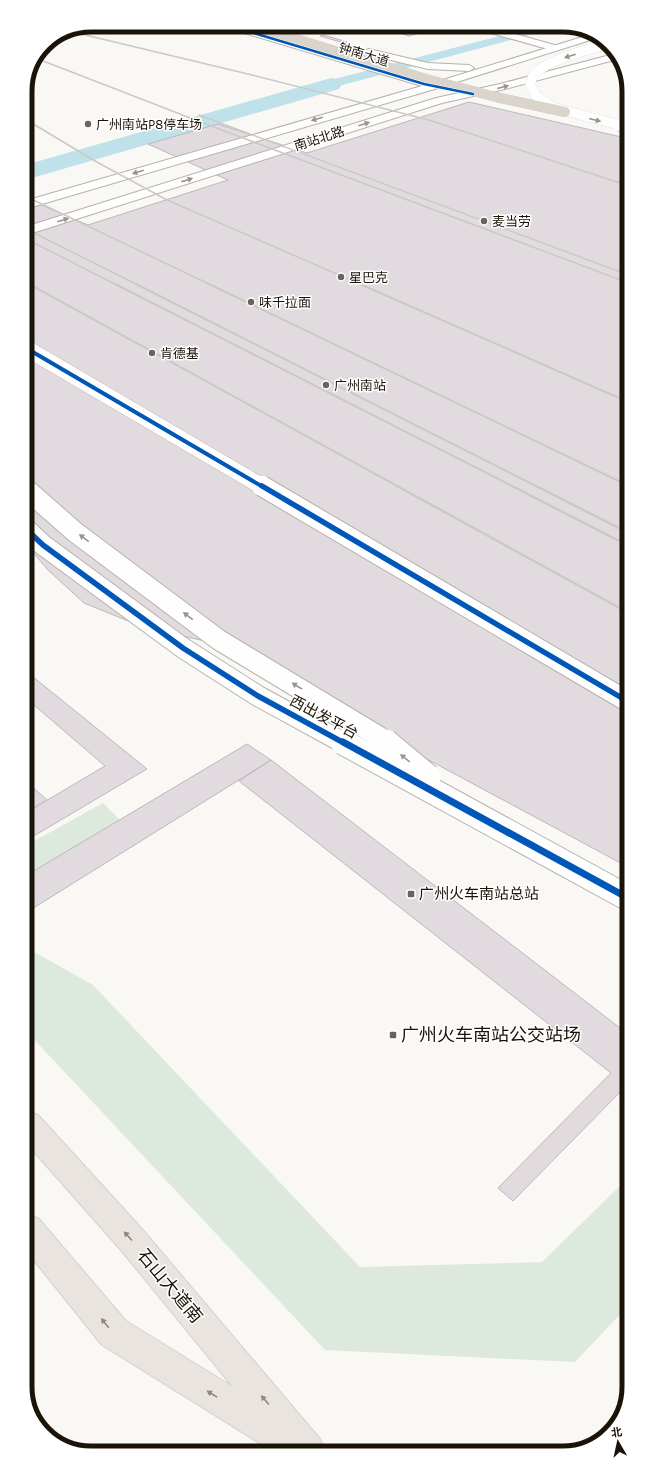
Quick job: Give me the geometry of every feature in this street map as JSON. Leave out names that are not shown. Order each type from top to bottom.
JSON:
[{"type":"highway","points":[[274,32],[426,78],[496,97],[565,112]]},
{"type":"main road","name":"石山大道南","points":[[32,1128],[131,1239],[303,1446]]},
{"type":"main road","name":"石山大道南","points":[[32,1234],[114,1333],[299,1446]]},
{"type":"street","name":"钟南大道","points":[[249,32],[346,60],[358,66],[432,86],[472,94]]},
{"type":"street","points":[[297,32],[368,54],[438,67],[470,68],[508,63]]},
{"type":"street","points":[[498,32],[555,48]]},
{"type":"street","name":"南站北路","points":[[32,203],[449,81],[589,38]]},
{"type":"street","points":[[326,41],[390,59],[449,81],[472,94]]},
{"type":"street","points":[[288,44],[358,66],[377,75],[389,82],[392,88],[392,93],[388,99]]},
{"type":"street","points":[[601,46],[545,65],[534,73],[530,82],[532,91],[548,105],[565,112],[622,126]]},
{"type":"street","points":[[346,60],[368,54]]},
{"type":"street","name":"南站北路","points":[[32,229],[440,100],[501,87],[611,57]]},
{"type":"street","points":[[32,352],[622,698]]},
{"type":"street","name":"西出发平台","points":[[32,494],[75,532],[219,640],[378,736],[468,809]]},
{"type":"street","name":"西出发平台","points":[[32,535],[43,545],[183,648],[258,696],[468,809],[589,878],[622,895]]},
{"type":"green space","points":[[103,803],[120,820],[32,873],[32,842]]},
{"type":"green space","points":[[32,951],[93,985],[360,1267],[542,1262],[622,1184],[622,1312],[575,1362],[325,1350],[32,1037]]},
{"type":"building","points":[[396,32],[423,32],[409,36]]},
{"type":"building","points":[[324,35],[347,42],[344,43],[320,36]]},
{"type":"building","name":"广州南站","points":[[469,102],[622,137],[622,864],[209,642],[143,627],[84,603],[48,570],[32,551],[32,201],[88,225],[228,180],[148,144],[218,124],[307,153]]},
{"type":"building","points":[[32,676],[147,769],[32,837],[32,809],[105,766],[32,703]]},
{"type":"building","points":[[247,744],[271,760],[32,909],[32,872]]},
{"type":"building","points":[[271,760],[622,1029],[622,1090],[513,1201],[498,1188],[611,1073],[239,781]]},
{"type":"building","points":[[32,786],[47,800],[32,809]]},
{"type":"waterway","points":[[331,84],[528,32]]},
{"type":"waterway","points":[[32,171],[331,84]]},
{"type":"railway","points":[[78,33],[429,120],[622,184]]},
{"type":"railway","points":[[41,60],[211,126],[622,280]]},
{"type":"railway","points":[[199,115],[622,273]]},
{"type":"railway","points":[[32,123],[95,161],[167,200],[362,285]]},
{"type":"railway","points":[[32,199],[211,285]]},
{"type":"railway","points":[[32,232],[136,284]]},
{"type":"railway","points":[[32,242],[117,285]]},
{"type":"railway","points":[[115,284],[514,487]]},
{"type":"railway","points":[[136,284],[538,487]]},
{"type":"railway","points":[[209,284],[622,483]]},
{"type":"railway","points":[[360,284],[622,399]]},
{"type":"railway","points":[[32,286],[399,487]]},
{"type":"railway","points":[[397,486],[622,609]]},
{"type":"railway","points":[[512,486],[622,542]]},
{"type":"railway","points":[[536,486],[622,529]]},
{"type":"cycle path","points":[[250,32],[424,84],[473,94]]},
{"type":"cycle path","points":[[32,352],[622,698]]},
{"type":"cycle path","points":[[32,535],[43,545],[183,648],[258,696],[622,895]]},
{"type":"place","name":"广州南站P8停车场","points":[[88,124]]},
{"type":"place","name":"麦当劳","points":[[484,221]]},
{"type":"place","name":"星巴克","points":[[341,277]]},
{"type":"place","name":"味千拉面","points":[[251,302]]},
{"type":"place","name":"肯德基","points":[[152,353]]},
{"type":"place","name":"广州南站","points":[[326,385]]},
{"type":"place","name":"广州火车南站总站","points":[[411,894]]},
{"type":"place","name":"广州火车南站公交站场","points":[[393,1035]]}]
